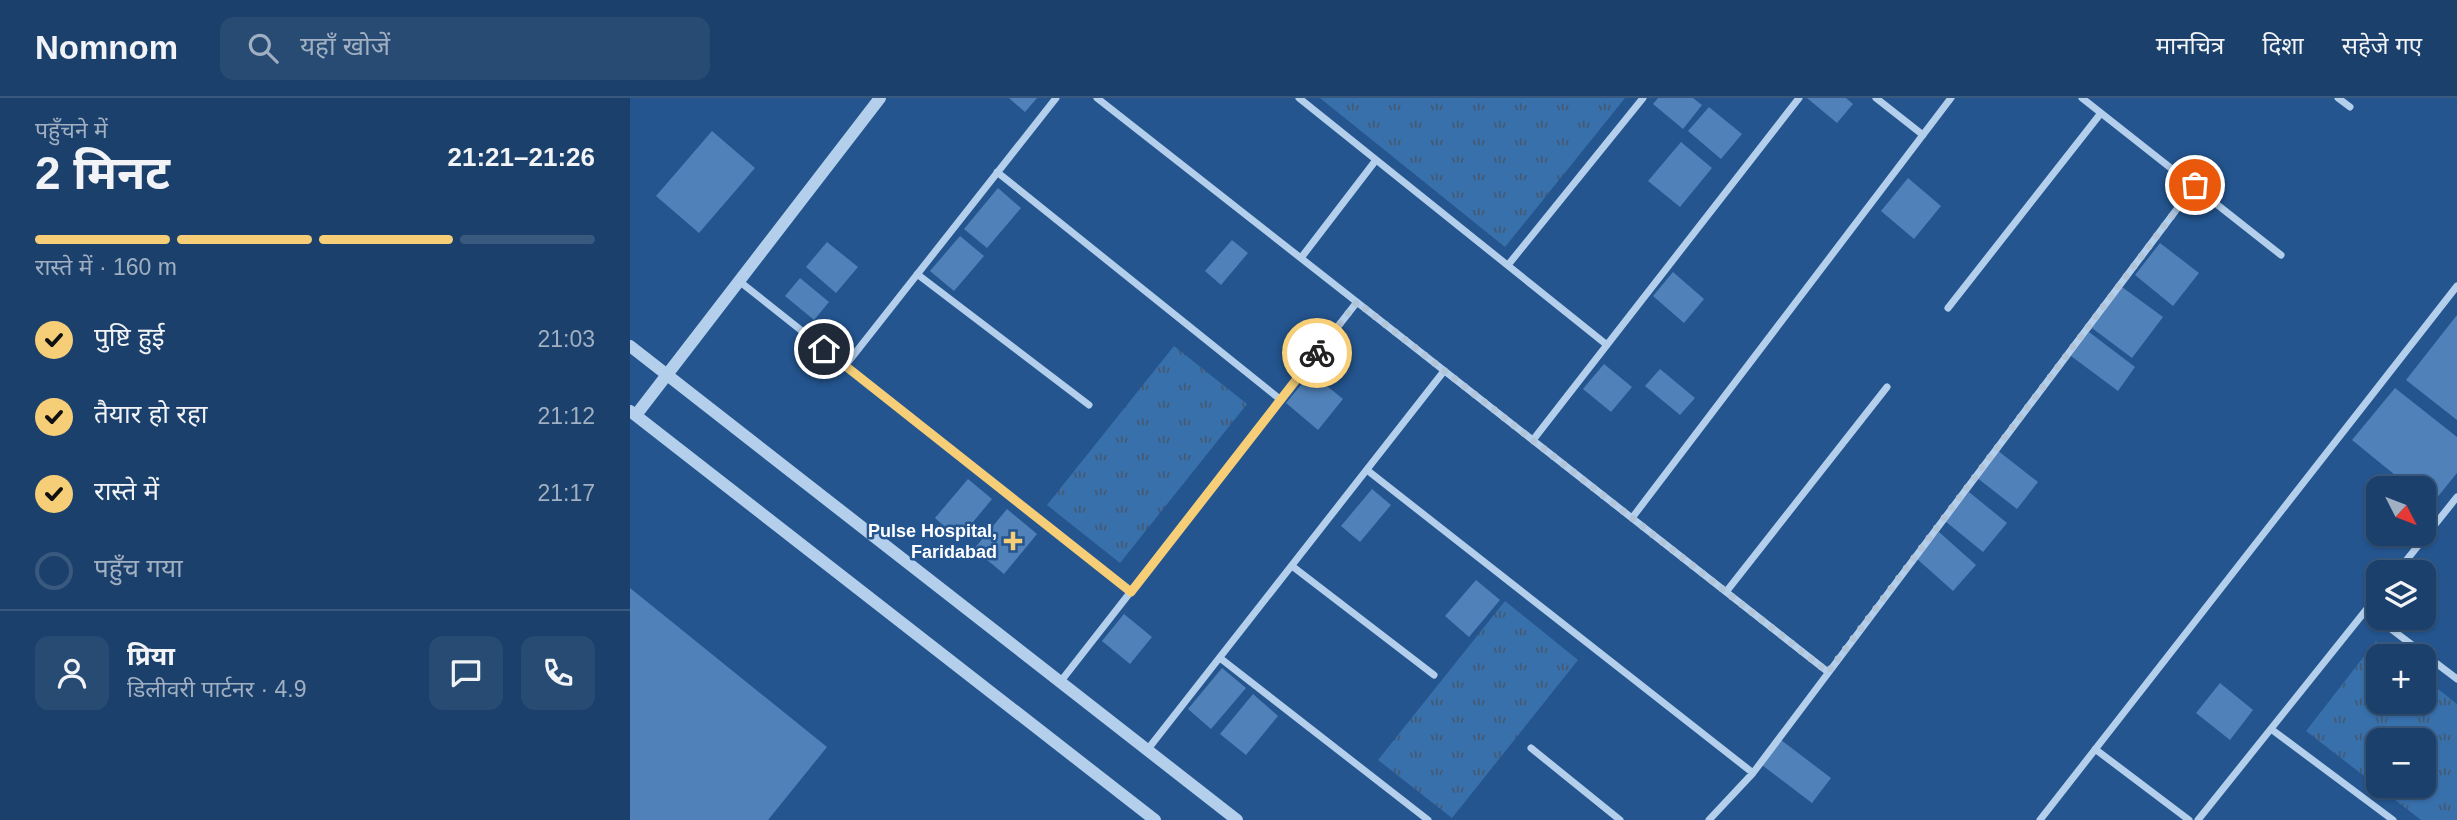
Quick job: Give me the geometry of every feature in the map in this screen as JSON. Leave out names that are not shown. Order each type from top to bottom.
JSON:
[{"type":"street","points":[[880,98],[667,375],[633,413],[1155,820]]},
{"type":"street","points":[[845,366],[1056,98]]},
{"type":"street","points":[[1097,98],[1828,672]]},
{"type":"street","points":[[1299,98],[1607,345]]},
{"type":"street","points":[[1508,265],[1643,98]]},
{"type":"street","points":[[1533,440],[1799,98]]},
{"type":"street","points":[[1876,98],[1923,135]]},
{"type":"street","points":[[1632,518],[1951,98]]},
{"type":"street","points":[[2082,98],[2281,255]]},
{"type":"street","points":[[2338,98],[2350,107]]},
{"type":"street","points":[[1948,308],[2101,113]]},
{"type":"street","points":[[1301,258],[1376,159]]},
{"type":"street","points":[[997,172],[1281,400]]},
{"type":"street","points":[[1709,820],[1753,773],[2195,185]]},
{"type":"street","points":[[917,274],[1089,405]]},
{"type":"street","points":[[739,281],[1131,592]]},
{"type":"street","points":[[2040,820],[2457,286]]},
{"type":"street","points":[[1061,681],[1357,302]]},
{"type":"street","points":[[630,346],[1237,820]]},
{"type":"street","points":[[1148,749],[1444,371]]},
{"type":"street","points":[[1726,592],[1886,387]]},
{"type":"street","points":[[1367,470],[1753,773]]},
{"type":"street","points":[[2407,560],[2457,498]]},
{"type":"street","points":[[1292,566],[1434,675]]},
{"type":"street","points":[[2198,820],[2366,610]]},
{"type":"street","points":[[2392,630],[2457,679]]},
{"type":"street","points":[[1220,658],[1428,820]]},
{"type":"street","points":[[2271,729],[2393,820]]},
{"type":"street","points":[[1531,748],[1620,820]]},
{"type":"street","points":[[2095,749],[2189,820]]},
{"type":"green space","points":[[1320,98],[1625,98],[1505,247]]},
{"type":"green space","points":[[1174,346],[1247,404],[1120,563],[1047,505]]},
{"type":"green space","points":[[1505,601],[1578,660],[1452,818],[1378,760]]},
{"type":"green space","points":[[2366,654],[2366,714],[2436,714],[2436,687],[2457,704],[2457,820],[2421,820],[2393,798],[2436,798],[2436,728],[2366,728],[2366,777],[2306,731]]},
{"type":"building","points":[[1009,98],[1037,98],[1025,112]]},
{"type":"building","points":[[1658,98],[1693,98],[1702,105],[1683,129],[1653,104]]},
{"type":"building","points":[[1807,98],[1846,98],[1853,104],[1837,123]]},
{"type":"building","points":[[1709,107],[1742,134],[1721,159],[1688,131]]},
{"type":"building","points":[[712,131],[755,168],[699,233],[656,196]]},
{"type":"building","points":[[1681,142],[1712,168],[1680,207],[1648,181]]},
{"type":"building","points":[[1908,178],[1941,206],[1914,239],[1881,211]]},
{"type":"building","points":[[998,188],[1021,208],[987,248],[964,229]]},
{"type":"building","points":[[960,236],[984,256],[954,291],[930,271]]},
{"type":"building","points":[[1232,240],[1248,253],[1221,285],[1205,271]]},
{"type":"building","points":[[827,242],[858,267],[836,293],[806,267]]},
{"type":"building","points":[[2160,243],[2199,273],[2173,306],[2135,275]]},
{"type":"building","points":[[1673,272],[1704,299],[1684,323],[1653,296]]},
{"type":"building","points":[[800,278],[829,302],[814,320],[785,296]]},
{"type":"building","points":[[2122,287],[2163,317],[2132,358],[2092,328]]},
{"type":"building","points":[[2457,315],[2457,420],[2406,380]]},
{"type":"building","points":[[2089,332],[2135,367],[2118,391],[2071,356]]},
{"type":"building","points":[[1604,364],[1632,387],[1611,412],[1583,389]]},
{"type":"building","points":[[1660,369],[1695,398],[1680,415],[1645,386]]},
{"type":"building","points":[[1311,373],[1343,399],[1318,430],[1286,403]]},
{"type":"building","points":[[2395,388],[2457,437],[2457,473],[2436,499],[2436,476],[2396,476],[2352,440]]},
{"type":"building","points":[[1997,450],[2038,482],[2017,509],[1976,477]]},
{"type":"building","points":[[968,479],[992,499],[959,539],[935,518]]},
{"type":"building","points":[[1372,489],[1391,505],[1360,542],[1341,526]]},
{"type":"building","points":[[1969,492],[2007,523],[1983,552],[1945,521]]},
{"type":"building","points":[[1007,509],[1037,534],[1004,574],[974,549]]},
{"type":"building","points":[[1939,532],[1976,565],[1953,591],[1916,558]]},
{"type":"building","points":[[1476,580],[1500,600],[1469,637],[1445,616]]},
{"type":"building","points":[[630,588],[827,747],[768,820],[630,820]]},
{"type":"building","points":[[1124,614],[1152,637],[1130,664],[1102,641]]},
{"type":"building","points":[[1222,668],[1246,688],[1211,729],[1188,709]]},
{"type":"building","points":[[2220,683],[2253,710],[2230,740],[2196,713]]},
{"type":"building","points":[[1253,694],[1278,716],[1246,755],[1220,734]]},
{"type":"building","points":[[1781,740],[1831,778],[1812,803],[1762,765]]},
{"type":"way so far","points":[[1317,353],[1357,302],[1828,672],[2195,185]]},
{"type":"place","name":"Pulse Hospital, Faridabad","points":[[1013,541]]},
{"type":"route","points":[[824,349],[1131,592],[1317,353]]}]
